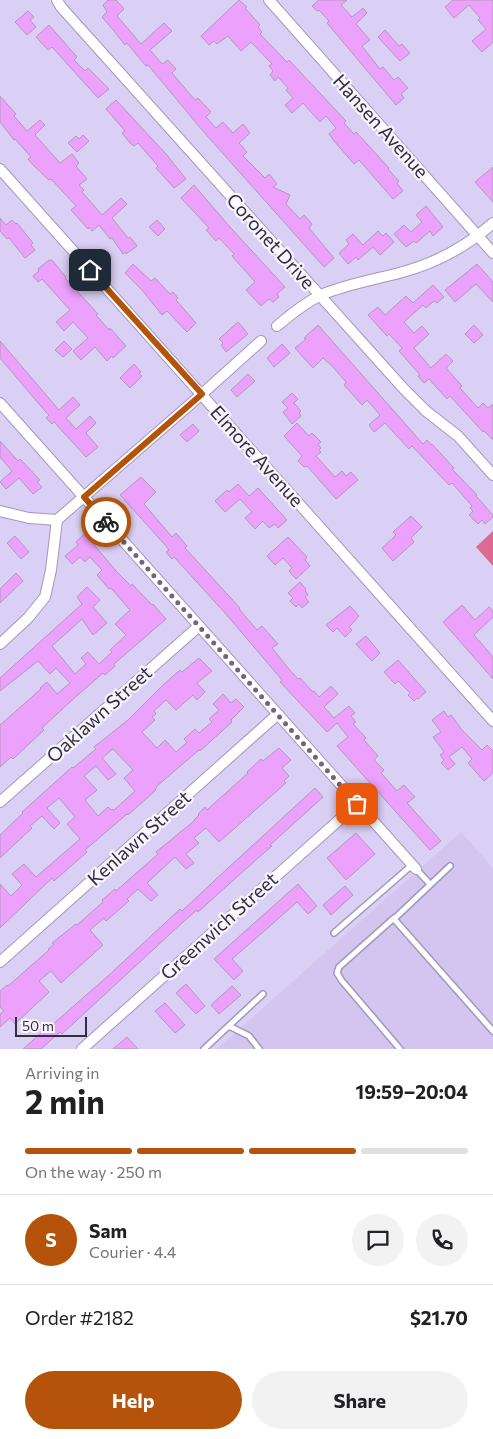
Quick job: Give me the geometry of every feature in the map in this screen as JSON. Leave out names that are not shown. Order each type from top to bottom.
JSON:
[{"type":"street","name":"Coronet Drive","points":[[57,0],[67,14],[320,296],[426,411],[458,436],[493,475]]},
{"type":"street","name":"Hansen Avenue","points":[[269,0],[493,253]]},
{"type":"street","name":"Elmore Avenue","points":[[0,169],[493,721]]},
{"type":"street","points":[[277,326],[298,309],[320,296],[350,284],[399,273],[447,256],[478,236],[493,223]]},
{"type":"street","points":[[0,511],[29,518],[56,520],[261,341]]},
{"type":"street","points":[[0,403],[414,867]]},
{"type":"street","points":[[0,644],[28,618],[46,597],[56,520]]},
{"type":"street","name":"Oaklawn Street","points":[[0,802],[198,626]]},
{"type":"street","name":"Kenlawn Street","points":[[0,962],[278,714]]},
{"type":"street","name":"Greenwich Street","points":[[82,1049],[357,804]]},
{"type":"lane","points":[[400,1049],[337,973],[339,967],[450,866]]},
{"type":"lane","points":[[334,933],[414,867],[430,884]]},
{"type":"lane","points":[[394,918],[493,1031]]},
{"type":"lane","points":[[204,1049],[263,994]]},
{"type":"lane","points":[[229,1026],[249,1036],[259,1049]]},
{"type":"shaded area","points":[[493,531],[493,566],[476,547]]},
{"type":"shaded area","points":[[461,832],[493,868],[493,1049],[217,1049]]},
{"type":"building","points":[[108,0],[116,0],[124,9],[117,16],[141,44],[164,23],[172,31],[150,50],[162,64],[168,60],[176,69],[172,73],[195,100],[198,98],[211,112],[206,117],[216,128],[223,122],[233,133],[243,124],[250,133],[239,143],[247,152],[243,156],[265,178],[269,174],[277,184],[273,187],[290,195],[286,204],[300,219],[304,215],[312,224],[309,228],[334,258],[324,267],[202,130],[148,65],[146,66],[127,43],[125,45],[102,17],[107,12],[103,5]]},
{"type":"building","points":[[239,0],[247,7],[245,8],[260,25],[258,27],[262,32],[260,34],[287,62],[289,60],[346,121],[344,123],[354,134],[356,132],[389,168],[399,181],[397,183],[403,191],[393,199],[359,160],[354,164],[329,134],[336,128],[326,116],[320,122],[303,103],[292,113],[285,105],[293,98],[286,90],[288,88],[278,77],[275,81],[270,75],[273,71],[269,66],[272,64],[251,42],[241,51],[228,36],[217,44],[214,41],[209,45],[201,36]]},
{"type":"building","points":[[319,0],[347,0],[341,5],[352,17],[363,8],[367,13],[356,24],[370,40],[362,46],[380,69],[383,67],[394,80],[398,77],[408,88],[401,94],[404,98],[396,105],[327,23],[329,21],[319,10],[317,11],[312,6]]},
{"type":"building","points":[[453,0],[493,0],[493,42],[482,52],[472,41],[486,29],[478,20],[480,18],[469,5],[454,18],[445,7]]},
{"type":"building","points":[[28,11],[34,17],[30,20],[36,27],[27,35],[15,22]]},
{"type":"building","points":[[49,25],[77,57],[74,60],[85,71],[88,68],[109,89],[98,98],[52,47],[48,50],[36,37]]},
{"type":"building","points":[[385,30],[399,46],[402,44],[410,53],[400,61],[378,37]]},
{"type":"building","points":[[0,96],[16,114],[14,116],[27,131],[40,120],[45,125],[35,135],[60,163],[72,154],[79,163],[76,166],[87,179],[79,185],[84,190],[82,192],[102,215],[121,198],[127,204],[112,218],[137,246],[123,254],[112,238],[110,239],[99,225],[92,231],[89,227],[88,229],[71,210],[76,206],[51,179],[49,180],[35,167],[28,159],[31,157],[0,122]]},
{"type":"building","points":[[116,100],[166,154],[186,179],[174,188],[156,168],[158,166],[138,143],[134,146],[130,143],[122,133],[125,131],[106,109]]},
{"type":"building","points":[[83,135],[89,141],[77,152],[68,143],[76,136],[79,139]]},
{"type":"building","points":[[493,167],[493,202],[475,182]]},
{"type":"building","points":[[194,185],[285,287],[277,294],[279,297],[273,302],[269,299],[261,306],[246,290],[255,282],[232,256],[234,254],[219,238],[216,241],[206,230],[209,228],[181,198]]},
{"type":"building","points":[[426,206],[443,227],[433,236],[430,231],[416,243],[414,241],[406,247],[394,234],[404,225],[411,232],[422,222],[416,215]]},
{"type":"building","points":[[0,218],[6,225],[12,220],[17,223],[33,243],[31,245],[35,250],[25,258],[9,238],[7,239],[0,231]]},
{"type":"building","points":[[157,220],[165,229],[158,236],[149,227]]},
{"type":"building","points":[[378,231],[383,236],[386,233],[394,242],[380,255],[373,247],[358,260],[356,257],[348,264],[339,253],[349,244],[346,240],[353,234],[363,245]]},
{"type":"building","points":[[49,260],[52,260],[65,278],[98,314],[96,315],[126,346],[113,358],[112,356],[107,361],[95,347],[81,360],[73,351],[88,338],[73,322],[64,331],[56,322],[70,310],[42,279],[38,282],[33,276]]},
{"type":"building","points":[[133,264],[151,281],[155,278],[170,294],[173,292],[178,298],[176,300],[196,323],[187,332],[167,311],[162,315],[142,290],[125,273]]},
{"type":"building","points":[[477,264],[493,282],[493,302],[476,284],[455,302],[445,290]]},
{"type":"building","points":[[433,285],[444,297],[437,303],[434,301],[426,308],[423,305],[404,322],[414,333],[422,326],[429,334],[414,348],[431,368],[446,354],[453,361],[446,368],[462,386],[460,388],[478,408],[483,403],[488,408],[493,404],[493,440],[483,432],[450,396],[447,399],[429,379],[424,383],[418,376],[420,375],[399,351],[402,348],[389,334],[387,336],[368,315],[378,307],[385,315],[406,296],[413,303]]},
{"type":"building","points":[[238,322],[248,334],[226,352],[221,345],[223,343],[219,339]]},
{"type":"building","points":[[318,325],[423,444],[427,440],[432,444],[454,468],[452,469],[477,495],[493,515],[485,524],[482,520],[478,524],[469,515],[473,511],[470,508],[472,506],[452,483],[449,485],[412,446],[409,449],[385,423],[374,432],[369,425],[380,415],[367,400],[362,405],[344,385],[346,382],[331,365],[323,358],[313,368],[295,348]]},
{"type":"building","points":[[474,325],[483,335],[474,343],[465,334]]},
{"type":"building","points":[[0,341],[59,410],[73,397],[80,405],[66,418],[76,429],[90,416],[96,423],[86,433],[98,447],[86,457],[54,422],[52,424],[46,418],[49,415],[0,358]]},
{"type":"building","points":[[64,341],[72,349],[63,357],[55,350]]},
{"type":"building","points":[[282,344],[290,353],[274,367],[267,358]]},
{"type":"building","points":[[134,364],[142,376],[130,388],[120,378]]},
{"type":"building","points":[[248,374],[255,381],[237,397],[231,390]]},
{"type":"building","points":[[292,393],[298,399],[294,403],[301,411],[299,413],[301,416],[292,424],[283,412],[288,408],[282,402]]},
{"type":"building","points":[[297,423],[309,436],[312,433],[321,442],[318,444],[321,452],[316,456],[335,477],[342,471],[346,476],[351,472],[358,480],[336,499],[307,466],[304,467],[298,461],[302,456],[284,436]]},
{"type":"building","points":[[193,424],[199,431],[187,442],[180,435]]},
{"type":"building","points":[[0,441],[18,461],[20,459],[40,480],[37,482],[42,487],[33,494],[19,478],[6,489],[0,482],[12,471],[0,457]]},
{"type":"building","points":[[141,477],[156,492],[144,504],[172,537],[176,533],[187,546],[185,548],[240,608],[257,630],[262,626],[278,644],[272,648],[288,668],[319,697],[331,686],[338,694],[324,707],[334,718],[349,706],[355,713],[351,716],[356,722],[353,724],[366,738],[364,740],[378,756],[374,760],[384,770],[381,773],[397,791],[404,785],[415,797],[407,803],[441,841],[430,850],[337,746],[348,737],[337,723],[327,732],[280,682],[282,680],[225,613],[174,557],[172,559],[166,552],[169,550],[166,546],[120,495]]},
{"type":"building","points":[[238,484],[249,496],[258,488],[287,520],[278,528],[275,524],[269,528],[263,521],[255,529],[245,518],[252,512],[240,499],[225,512],[215,501],[227,490],[229,492]]},
{"type":"building","points":[[411,516],[422,527],[411,538],[414,542],[393,561],[382,548],[396,535],[393,532]]},
{"type":"building","points":[[86,532],[92,539],[90,540],[117,572],[153,604],[166,619],[114,664],[115,666],[105,675],[103,673],[71,701],[13,759],[11,757],[0,767],[0,725],[47,682],[57,694],[70,683],[56,668],[50,674],[38,661],[0,691],[0,678],[82,604],[77,597],[87,587],[100,600],[93,607],[107,623],[93,635],[82,619],[52,646],[75,674],[86,664],[81,658],[88,652],[99,664],[126,635],[115,624],[130,610],[97,575],[102,570],[90,557],[85,562],[80,557],[72,564],[65,556],[78,545],[76,542]]},
{"type":"building","points":[[15,536],[29,552],[21,559],[7,543]]},
{"type":"building","points":[[288,537],[307,557],[305,560],[310,566],[296,579],[289,571],[292,568],[283,558],[275,565],[267,556]]},
{"type":"building","points":[[16,573],[23,581],[0,603],[0,589]]},
{"type":"building","points":[[300,582],[306,589],[308,595],[305,597],[309,602],[302,608],[299,604],[296,607],[290,601],[293,598],[288,593]]},
{"type":"building","points":[[462,605],[475,620],[489,607],[493,611],[493,617],[474,635],[493,657],[493,679],[443,622]]},
{"type":"building","points":[[350,606],[359,616],[349,627],[352,630],[345,637],[337,628],[333,632],[326,625]]},
{"type":"building","points":[[366,636],[380,653],[372,661],[356,644]]},
{"type":"building","points":[[199,658],[212,671],[197,683],[205,692],[197,700],[193,695],[176,710],[166,700],[154,711],[156,714],[152,717],[155,720],[142,732],[157,748],[165,740],[176,752],[187,742],[184,739],[195,729],[199,733],[212,722],[209,719],[219,710],[213,704],[223,694],[231,703],[236,699],[244,707],[231,720],[232,722],[200,751],[157,786],[155,791],[128,815],[85,850],[87,852],[54,881],[52,878],[0,928],[0,884],[11,896],[22,885],[12,874],[24,864],[36,877],[80,839],[67,824],[75,817],[59,798],[47,808],[60,823],[54,829],[42,816],[0,858],[0,835],[22,812],[72,767],[96,749],[94,747],[128,720],[162,686],[180,670],[182,672]],"holes":[[[113,749],[133,770],[124,778],[135,791],[114,810],[108,807],[98,816],[85,800],[97,790],[84,776],[96,766],[108,780],[116,774],[102,758]]]},
{"type":"building","points":[[398,660],[426,692],[414,701],[408,695],[410,693],[398,681],[395,684],[384,672]]},
{"type":"building","points":[[444,711],[448,717],[451,715],[462,730],[482,750],[487,745],[493,751],[493,773],[484,781],[468,763],[472,759],[462,747],[449,757],[455,764],[448,770],[441,763],[444,760],[440,755],[444,752],[433,737],[441,732],[432,720]]},
{"type":"building","points":[[279,748],[291,760],[282,768],[289,776],[284,781],[286,783],[219,842],[206,828],[194,838],[199,843],[186,854],[194,863],[186,869],[175,857],[147,883],[158,895],[151,901],[138,889],[127,899],[129,901],[106,921],[104,918],[90,930],[103,945],[61,983],[51,971],[39,981],[49,992],[15,1024],[10,1018],[0,1027],[0,1014],[4,1011],[0,1007],[0,991],[49,950],[54,944],[52,943],[77,925],[103,902],[102,900],[115,889],[116,891],[158,854],[156,852],[194,821],[205,807],[207,810],[261,759],[263,761]]},
{"type":"building","points":[[315,788],[323,797],[270,845],[272,846],[198,912],[197,910],[183,922],[62,1034],[60,1032],[41,1049],[23,1049],[108,976],[180,909],[182,911]]},
{"type":"building","points":[[356,833],[375,854],[346,880],[327,858]]},
{"type":"building","points":[[298,884],[317,906],[308,914],[297,902],[232,959],[243,971],[234,980],[214,959]]},
{"type":"building","points":[[345,886],[353,895],[331,915],[323,905]]},
{"type":"building","points":[[186,984],[205,1006],[196,1014],[176,993]]},
{"type":"building","points":[[232,986],[241,995],[219,1014],[211,1005]]},
{"type":"building","points":[[165,1003],[185,1025],[175,1033],[155,1011]]},
{"type":"building","points":[[127,1037],[138,1049],[113,1049]]},
{"type":"way so far","points":[[106,522],[357,804]]},
{"type":"route","points":[[90,270],[202,394],[84,497],[106,522]]}]
